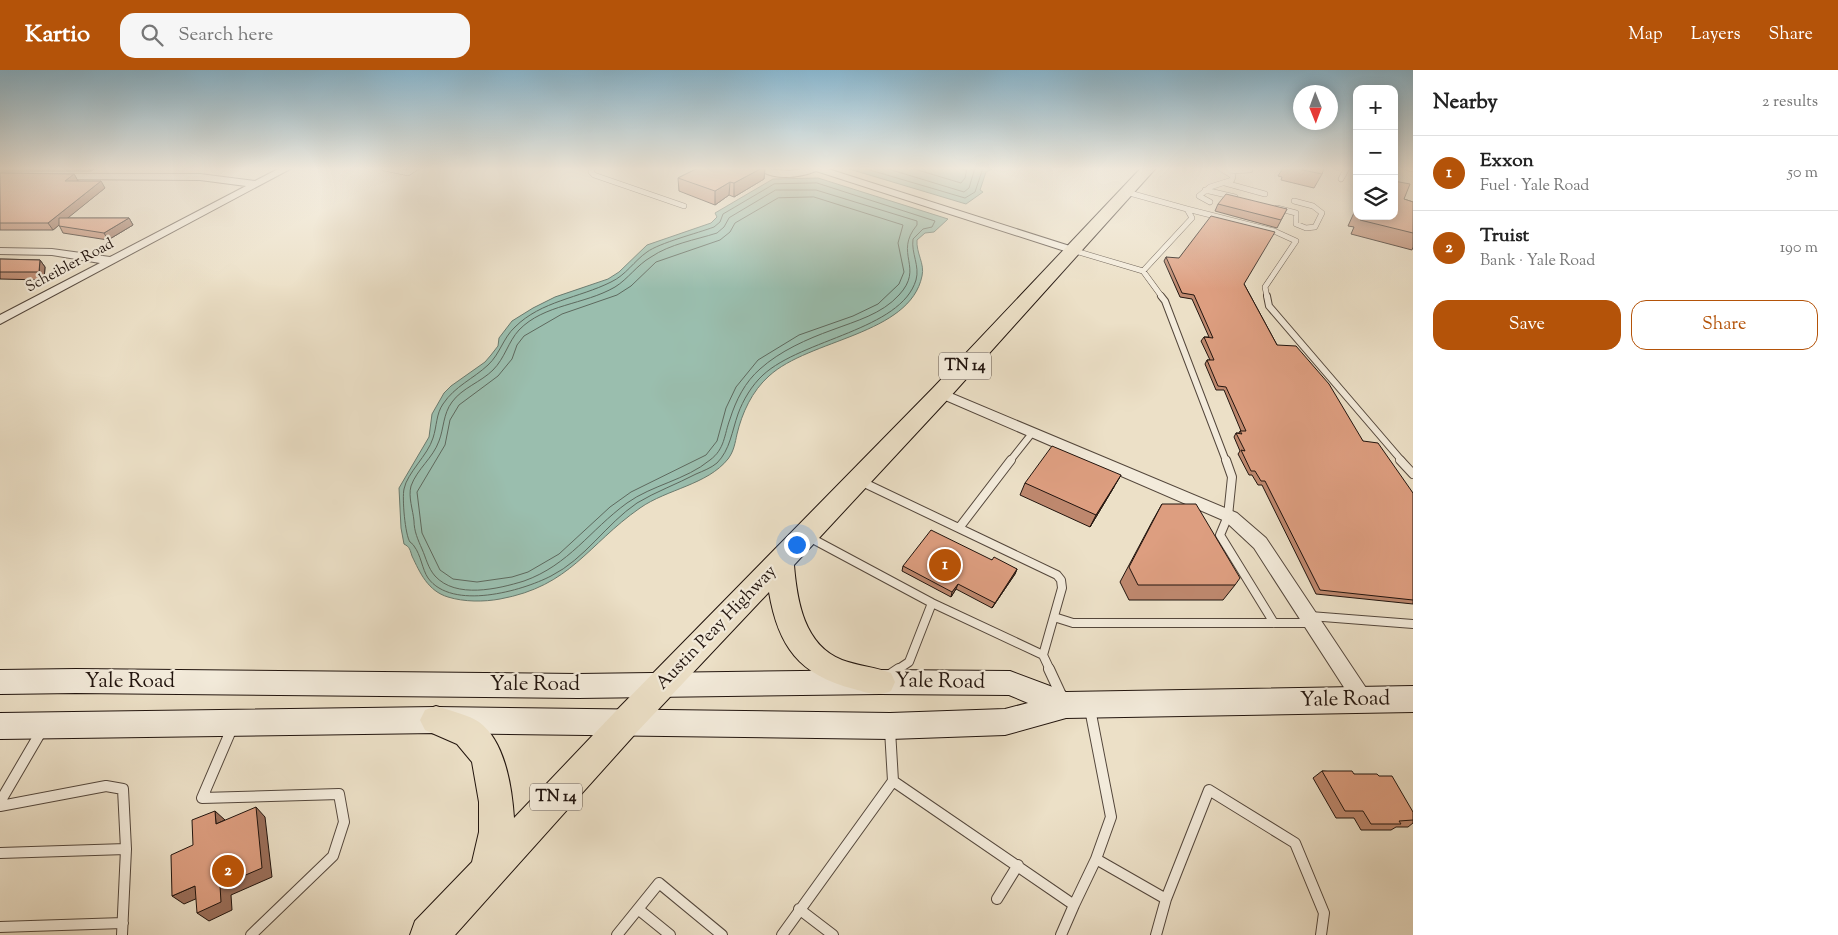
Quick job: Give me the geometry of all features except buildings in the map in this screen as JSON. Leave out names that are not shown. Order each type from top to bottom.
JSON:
[{"type":"main road","name":"Austin Peay Highway","points":[[438,929],[488,871],[625,723],[780,563],[1111,208]]},
{"type":"main road","points":[[780,563],[784,604],[790,623],[801,642],[818,661],[840,671],[880,682]]},
{"type":"main road","name":"Yale Road","points":[[0,682],[76,681],[578,686],[880,682],[1010,683],[1078,705]]},
{"type":"main road","name":"Yale Road","points":[[0,726],[436,720],[890,726],[1005,722],[1078,705],[1413,699]]},
{"type":"main road","points":[[436,720],[468,733],[487,756],[496,802],[497,832],[488,871]]},
{"type":"street","name":"Scheibler Road","points":[[0,320],[210,208]]},
{"type":"street","points":[[942,208],[1072,250]]},
{"type":"street","points":[[0,251],[52,252],[112,261]]},
{"type":"street","points":[[940,393],[1228,516],[1260,543],[1363,700]]},
{"type":"lane","points":[[1143,271],[1192,218],[1188,208]]},
{"type":"lane","points":[[1189,208],[1274,231],[1296,241],[1265,287],[1268,306],[1413,474]]},
{"type":"lane","points":[[1278,208],[1296,213],[1296,224],[1306,228],[1315,227],[1322,213],[1318,208]]},
{"type":"lane","points":[[1072,250],[1143,271],[1165,301],[1232,477],[1228,516],[1220,535],[1274,623]]},
{"type":"lane","points":[[959,528],[1033,432]]},
{"type":"lane","points":[[858,480],[1057,575],[1061,580],[1062,588],[1043,655]]},
{"type":"lane","points":[[806,535],[932,603],[1043,655],[1078,705],[1112,817],[1096,859],[1061,935]]},
{"type":"lane","points":[[880,682],[909,662],[932,603]]},
{"type":"lane","points":[[1054,617],[1073,623],[1274,623],[1310,619],[1413,624]]},
{"type":"lane","points":[[234,724],[202,798],[339,794],[344,822],[334,856],[251,935]]},
{"type":"lane","points":[[0,802],[44,726]]},
{"type":"lane","points":[[782,935],[893,781],[890,726]]},
{"type":"lane","points":[[893,781],[1074,905]]},
{"type":"lane","points":[[0,806],[106,786],[122,789],[126,849],[122,935]]},
{"type":"lane","points":[[1156,935],[1166,900],[1209,790],[1295,843],[1324,913],[1321,935]]},
{"type":"lane","points":[[0,853],[126,849]]},
{"type":"lane","points":[[1096,859],[1166,900]]},
{"type":"lane","points":[[998,899],[1018,865]]},
{"type":"lane","points":[[618,935],[659,883],[722,935]]},
{"type":"lane","points":[[799,909],[833,935]]},
{"type":"lane","points":[[638,910],[670,935]]},
{"type":"lane","points":[[0,927],[123,922]]},
{"type":"water","points":[[723,208],[914,208],[948,219],[934,232],[925,233],[917,240],[923,272],[914,296],[899,311],[879,324],[808,353],[769,376],[758,388],[749,403],[739,426],[732,453],[719,468],[698,481],[662,496],[640,508],[562,574],[524,593],[487,601],[467,601],[448,597],[435,590],[426,581],[418,569],[408,546],[404,544],[401,528],[399,488],[429,437],[432,414],[444,393],[485,362],[498,346],[499,338],[512,321],[555,297],[608,279],[619,272],[647,245],[711,223],[717,217],[715,213]]},
{"type":"place","name":"Exxon","points":[[945,565]]},
{"type":"place","name":"Truist","points":[[228,871]]}]
